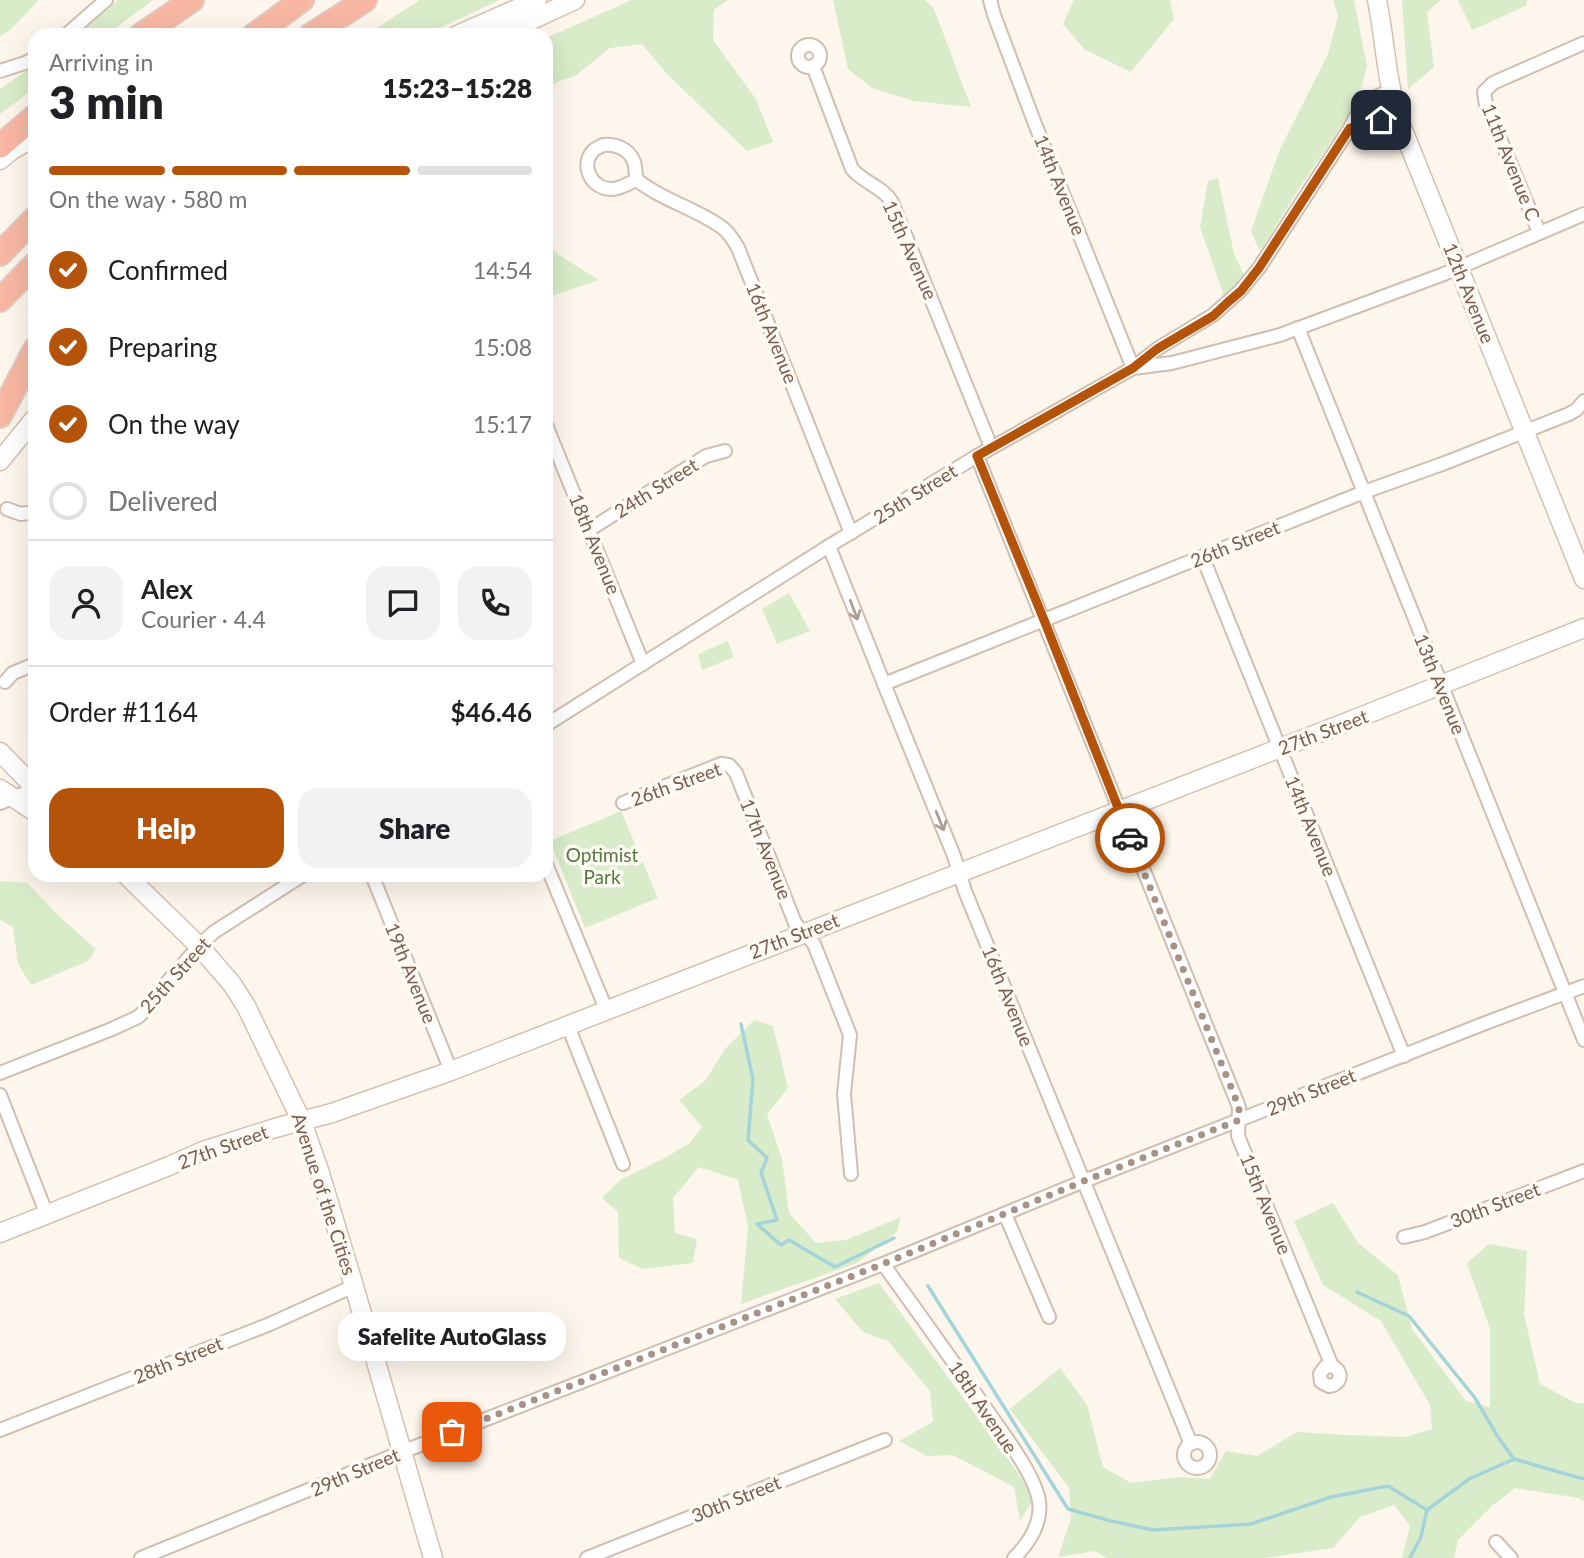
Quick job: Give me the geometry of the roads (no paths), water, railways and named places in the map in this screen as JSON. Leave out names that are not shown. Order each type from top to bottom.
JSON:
[{"type":"highway","points":[[151,28],[192,0]]},
{"type":"highway","points":[[264,28],[302,0]]},
{"type":"highway","points":[[322,28],[365,0]]},
{"type":"highway","points":[[0,146],[28,122]]},
{"type":"highway","points":[[0,254],[28,225]]},
{"type":"highway","points":[[0,300],[28,271]]},
{"type":"highway","points":[[0,416],[28,362]]},
{"type":"street","points":[[74,28],[106,0]]},
{"type":"street","points":[[473,28],[537,0]]},
{"type":"street","points":[[514,28],[575,0]]},
{"type":"street","name":"14th Avenue","points":[[990,0],[1035,124],[1133,368]]},
{"type":"street","name":"12th Avenue","points":[[1377,0],[1397,115],[1584,579]]},
{"type":"street","name":"11th Avenue C","points":[[1539,232],[1486,105],[1484,92],[1493,83],[1584,43]]},
{"type":"street","points":[[0,71],[28,62]]},
{"type":"street","name":"15th Avenue","points":[[813,66],[852,169],[884,192],[892,202],[991,447]]},
{"type":"street","points":[[1133,368],[1157,349],[1213,316],[1241,291],[1259,268],[1350,128],[1358,111],[1373,97],[1391,91]]},
{"type":"street","points":[[1350,128],[1397,115]]},
{"type":"street","points":[[0,160],[28,141]]},
{"type":"street","name":"16th Avenue","points":[[637,180],[648,189],[721,226],[732,238],[851,533]]},
{"type":"street","name":"25th Street","points":[[553,720],[991,447],[1133,368],[1184,360],[1280,335],[1401,290],[1584,214]]},
{"type":"street","name":"13th Avenue","points":[[1298,328],[1584,1040]]},
{"type":"street","name":"26th Street","points":[[884,684],[1364,492],[1569,414],[1584,401]]},
{"type":"street","points":[[0,461],[28,427]]},
{"type":"street","name":"18th Avenue","points":[[553,442],[643,664]]},
{"type":"street","name":"24th Street","points":[[589,530],[706,456],[725,451]]},
{"type":"street","name":"15th Avenue","points":[[977,456],[1239,1107],[1238,1136],[1332,1366]]},
{"type":"street","points":[[7,509],[21,514],[28,513]]},
{"type":"street","name":"16th Avenue","points":[[829,546],[970,903],[1191,1444]]},
{"type":"street","name":"14th Avenue","points":[[1203,558],[1404,1056]]},
{"type":"street","name":"27th Street","points":[[0,1233],[203,1151],[332,1113],[451,1071],[1584,628]]},
{"type":"street","points":[[5,682],[13,673],[28,667]]},
{"type":"street","points":[[0,751],[28,781]]},
{"type":"street","points":[[0,760],[28,783]]},
{"type":"street","name":"26th Street","points":[[623,803],[721,764],[729,765]]},
{"type":"street","name":"17th Avenue","points":[[729,765],[736,773],[795,922],[814,944],[850,1035],[844,1094],[851,1174]]},
{"type":"street","points":[[5,797],[28,791]]},
{"type":"street","points":[[5,797],[28,808]]},
{"type":"street","points":[[553,881],[606,1009]]},
{"type":"street","name":"Avenue of the Cities","points":[[132,882],[199,946],[232,984],[246,1006],[302,1122],[354,1286],[433,1558]]},
{"type":"street","name":"25th Street","points":[[0,1073],[138,1017],[214,932],[292,882]]},
{"type":"street","name":"19th Avenue","points":[[375,882],[451,1071]]},
{"type":"street","name":"29th Street","points":[[141,1558],[402,1452],[883,1264],[1084,1181],[1584,986]]},
{"type":"street","points":[[568,1026],[623,1164]]},
{"type":"street","points":[[0,1095],[47,1214]]},
{"type":"street","name":"30th Street","points":[[1404,1237],[1425,1232],[1584,1171]]},
{"type":"street","points":[[1005,1213],[1049,1317]]},
{"type":"street","name":"18th Avenue","points":[[883,1264],[1002,1432],[1036,1489],[1039,1501],[1038,1523],[1028,1542],[1014,1558]]},
{"type":"street","name":"28th Street","points":[[0,1430],[270,1324],[354,1286]]},
{"type":"street","name":"30th Street","points":[[587,1558],[886,1440]]},
{"type":"street","points":[[1496,1542],[1511,1558]]},
{"type":"waterway","points":[[741,1024],[753,1079],[748,1140],[767,1158],[761,1173],[777,1220],[757,1224],[781,1245],[789,1240],[835,1267],[894,1238]]},
{"type":"waterway","points":[[928,1286],[1068,1509],[1153,1530],[1251,1524],[1331,1497],[1388,1486],[1427,1510],[1469,1479],[1514,1459],[1584,1479]]},
{"type":"waterway","points":[[1357,1292],[1409,1316],[1475,1398],[1514,1459]]},
{"type":"waterway","points":[[1410,1558],[1421,1537],[1427,1510]]},
{"type":"place","name":"Safelite AutoGlass","points":[[452,1432]]},
{"type":"park label","name":"Optimist Park","points":[[602,866]]}]
